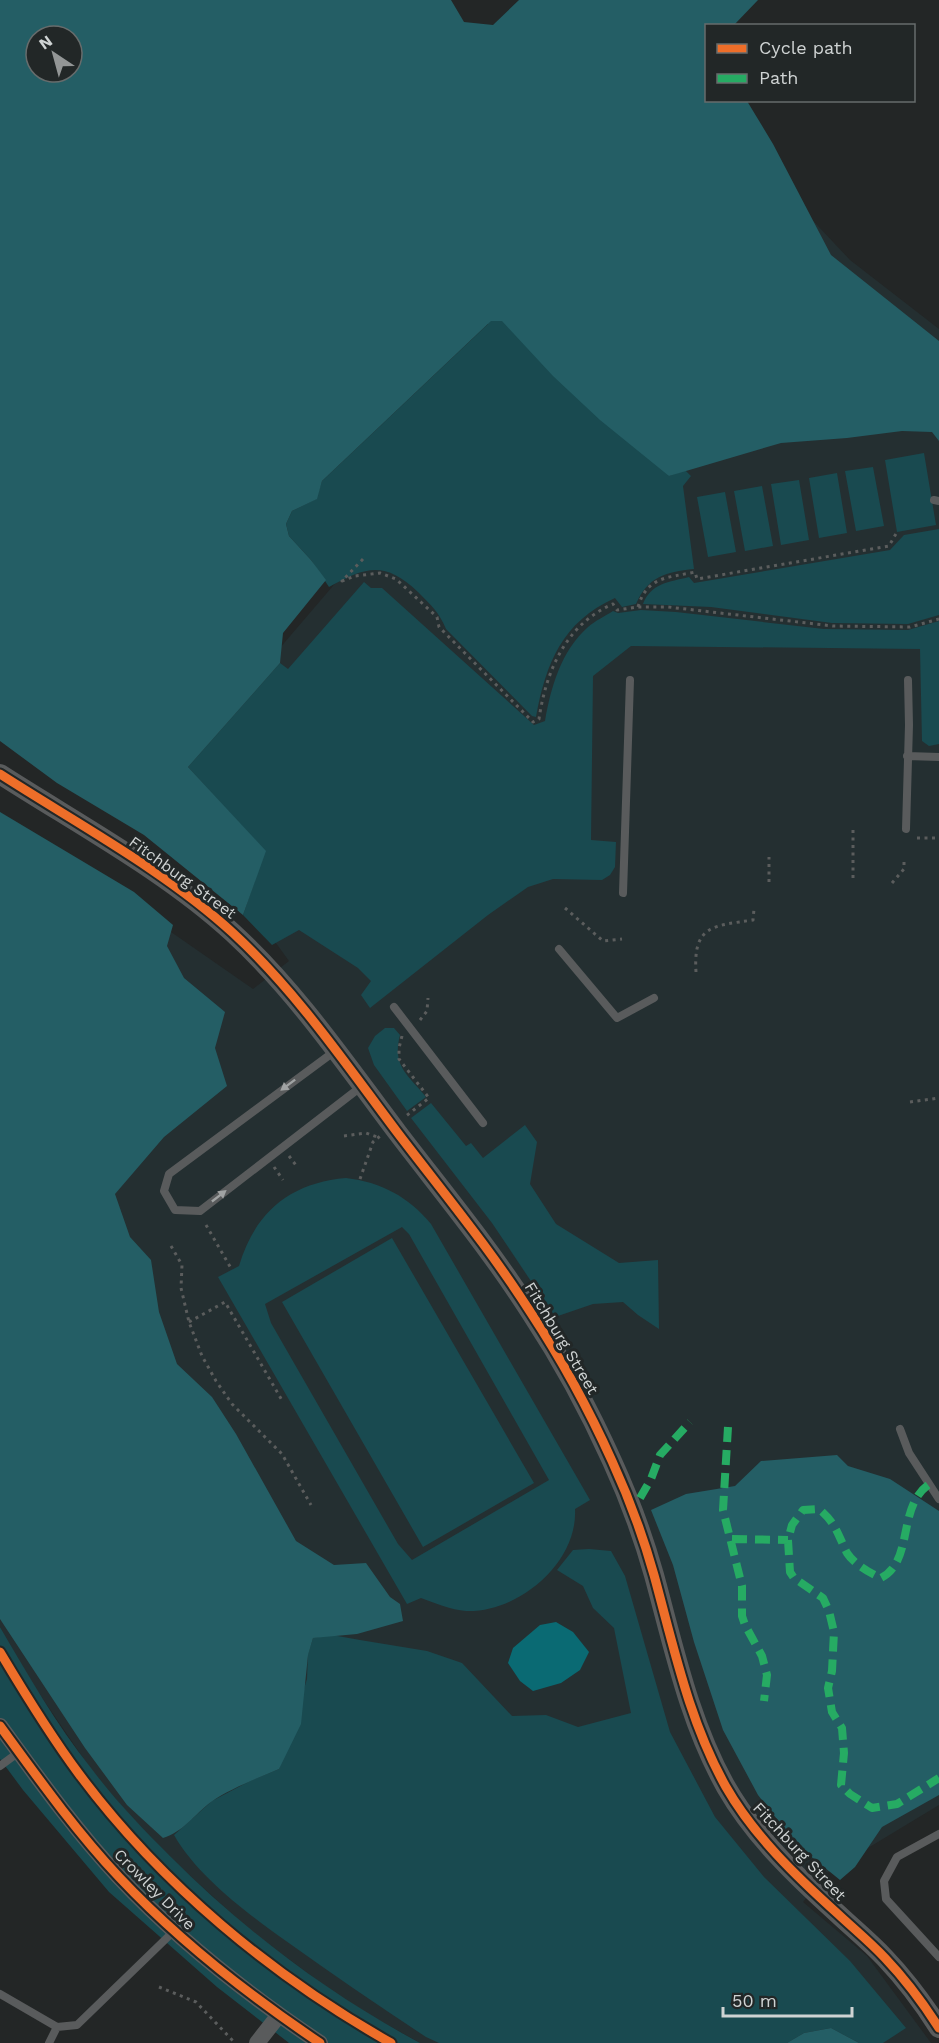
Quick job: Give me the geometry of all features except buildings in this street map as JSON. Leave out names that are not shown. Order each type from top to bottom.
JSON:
[{"type":"street","name":"Fitchburg Street","points":[[1,774],[124,852],[207,911],[238,938],[274,975],[336,1051],[510,1282],[582,1398],[611,1458],[654,1572],[686,1696],[705,1749],[730,1794],[762,1838],[802,1881],[884,1957],[937,2018]]},
{"type":"street","name":"Crowley Drive","points":[[0,1726],[77,1830],[119,1877],[174,1931],[218,1969],[320,2043]]},
{"type":"street","points":[[257,2043],[279,2015]]},
{"type":"lane","points":[[623,894],[630,680]]},
{"type":"lane","points":[[906,829],[908,680]]},
{"type":"lane","points":[[907,756],[939,757]]},
{"type":"lane","points":[[559,949],[617,1018],[654,998]]},
{"type":"lane","points":[[394,1007],[483,1123]]},
{"type":"lane","points":[[336,1051],[169,1174],[164,1191],[176,1210],[200,1211],[362,1086]]},
{"type":"lane","points":[[900,1429],[909,1453],[939,1499]]},
{"type":"lane","points":[[0,1766],[19,1752]]},
{"type":"lane","points":[[939,1834],[897,1857],[884,1881],[886,1899],[939,1957]]},
{"type":"lane","points":[[0,1994],[57,2027],[77,2025],[174,1931]]},
{"type":"lane","points":[[49,2043],[57,2027]]},
{"type":"path","points":[[638,607],[645,591],[667,577],[695,572],[697,579],[889,546],[897,532]]},
{"type":"path","points":[[363,559],[342,581],[354,576],[380,573],[396,579],[437,617],[439,627],[533,722],[539,719],[545,689],[560,650],[585,620],[613,603],[617,610],[668,607],[833,626],[910,627],[939,619]]},
{"type":"path","points":[[853,830],[854,882]]},
{"type":"path","points":[[917,838],[939,838]]},
{"type":"path","points":[[769,857],[769,882]]},
{"type":"path","points":[[892,883],[904,869],[904,858]]},
{"type":"path","points":[[565,908],[603,941],[622,939]]},
{"type":"path","points":[[696,972],[695,958],[700,938],[707,930],[753,920],[754,909]]},
{"type":"path","points":[[420,1020],[427,1011],[428,998]]},
{"type":"path","points":[[402,1035],[399,1059],[429,1098],[404,1117]]},
{"type":"path","points":[[910,1102],[939,1098]]},
{"type":"path","points":[[344,1136],[366,1133],[380,1136],[373,1142],[360,1179]]},
{"type":"path","points":[[206,1226],[232,1270]]},
{"type":"path","points":[[171,1246],[182,1265],[181,1288],[189,1322],[202,1356],[232,1404],[282,1455],[311,1505]]},
{"type":"path","points":[[189,1322],[225,1302],[283,1402]]},
{"type":"path","points":[[159,1987],[196,2002],[235,2043]]},
{"type":"shaded area","points":[[0,0],[451,0],[464,22],[493,25],[519,0],[758,0],[735,24],[705,24],[705,102],[748,102],[773,144],[831,255],[939,341],[939,441],[932,432],[902,431],[781,443],[669,476],[600,420],[553,376],[502,321],[491,321],[322,481],[317,499],[292,511],[286,524],[289,536],[326,580],[283,633],[280,663],[188,767],[266,851],[243,915],[144,835],[57,783],[0,741]]},
{"type":"shaded area","points":[[8,0],[408,0],[669,476],[685,470],[691,476],[683,486],[694,569],[659,577],[646,588],[636,604],[622,607],[615,598],[582,619],[569,632],[551,662],[536,717],[532,716],[446,629],[434,609],[406,582],[396,575],[375,570],[354,575],[329,587],[311,560],[289,536],[286,524],[292,511],[316,499],[322,481],[488,324],[0,286]]},
{"type":"shaded area","points":[[704,105],[850,260],[939,329],[939,1805],[825,1874],[803,1902],[867,1956],[931,2043],[420,2043],[352,2005],[317,1980],[251,1931],[188,1874],[130,1816],[90,1768],[32,1683],[0,1627],[0,813],[253,989],[289,961],[236,888],[156,793],[344,573]]},
{"type":"shaded area","points":[[924,453],[936,525],[897,532],[885,460]]},
{"type":"shaded area","points":[[873,467],[884,526],[856,531],[845,471]]},
{"type":"shaded area","points":[[837,473],[847,533],[819,538],[809,478]]},
{"type":"shaded area","points":[[799,480],[809,540],[781,545],[771,484]]},
{"type":"shaded area","points":[[762,486],[773,546],[745,551],[734,491]]},
{"type":"shaded area","points":[[725,492],[736,552],[708,557],[697,497]]},
{"type":"shaded area","points":[[939,529],[939,615],[908,624],[832,623],[711,607],[643,604],[646,597],[656,588],[674,580],[689,577],[694,583],[890,550],[904,535]]},
{"type":"shaded area","points":[[364,582],[371,588],[382,588],[534,725],[545,721],[554,683],[571,647],[588,627],[613,611],[618,613],[641,610],[676,612],[824,629],[908,630],[939,621],[939,744],[929,746],[922,741],[920,649],[631,646],[593,676],[591,840],[616,842],[615,867],[610,875],[602,880],[553,879],[528,887],[488,915],[370,1008],[361,995],[371,981],[358,968],[299,930],[272,945],[243,915],[265,851],[188,767],[280,663],[288,669]]},
{"type":"shaded area","points":[[0,812],[134,892],[173,925],[167,946],[184,978],[225,1012],[215,1048],[227,1086],[164,1137],[115,1194],[130,1237],[151,1260],[159,1312],[177,1364],[212,1397],[236,1434],[296,1541],[334,1565],[366,1563],[390,1597],[400,1604],[403,1621],[357,1634],[313,1638],[308,1655],[301,1724],[279,1769],[219,1797],[183,1827],[163,1838],[127,1805],[85,1748],[0,1619]]},
{"type":"shaded area","points":[[385,1028],[394,1028],[400,1035],[398,1055],[400,1062],[407,1075],[426,1097],[407,1111],[374,1065],[368,1048],[375,1036]]},
{"type":"shaded area","points":[[431,1103],[466,1146],[471,1143],[483,1158],[525,1125],[537,1142],[530,1184],[556,1224],[619,1263],[658,1260],[659,1329],[623,1302],[593,1304],[555,1317],[492,1223],[411,1118]]},
{"type":"shaded area","points":[[346,1178],[382,1187],[404,1199],[431,1224],[590,1500],[575,1509],[573,1529],[567,1548],[556,1566],[524,1594],[505,1604],[466,1611],[449,1608],[421,1598],[407,1604],[218,1277],[239,1266],[255,1230],[278,1204],[308,1186]],"holes":[[[402,1227],[409,1234],[549,1480],[412,1560],[398,1544],[271,1323],[265,1304]]]},
{"type":"shaded area","points":[[392,1238],[534,1483],[423,1547],[282,1302]]},
{"type":"shaded area","points":[[837,1455],[848,1466],[890,1479],[939,1511],[939,1795],[882,1827],[855,1867],[840,1880],[798,1846],[758,1795],[723,1730],[694,1642],[673,1565],[651,1510],[686,1494],[735,1486],[761,1461]]},
{"type":"shaded area","points":[[573,1550],[611,1551],[625,1576],[670,1732],[715,1817],[764,1877],[850,1961],[906,2028],[883,2043],[859,2043],[831,2028],[804,2033],[787,2043],[439,2043],[373,2002],[255,1919],[210,1880],[174,1835],[212,1801],[279,1769],[307,1679],[308,1654],[313,1638],[332,1635],[427,1651],[462,1663],[512,1716],[546,1715],[578,1727],[631,1713],[614,1628],[593,1608],[583,1586],[557,1570]]},
{"type":"shaded area","points":[[556,1622],[573,1632],[589,1652],[580,1670],[561,1683],[533,1691],[520,1681],[508,1663],[513,1648],[540,1625]]},
{"type":"shaded area","points":[[0,1627],[43,1699],[100,1780],[119,1803],[198,1884],[258,1935],[320,1982],[420,2043],[289,2043],[217,1987],[109,1892],[23,1790],[0,1759]]},
{"type":"shaded area","points":[[831,2028],[859,2043],[787,2043],[804,2033]]},
{"type":"marked path","points":[[640,1498],[651,1479],[660,1455],[690,1422]]},
{"type":"marked path","points":[[728,1427],[723,1510],[742,1586],[742,1616],[762,1656],[767,1675],[764,1701]]},
{"type":"marked path","points":[[928,1485],[918,1495],[912,1507],[898,1560],[881,1578],[862,1568],[850,1557],[833,1524],[819,1509],[803,1510],[792,1525],[788,1540],[790,1572],[794,1578],[823,1598],[834,1632],[832,1671],[828,1688],[832,1712],[842,1728],[844,1753],[841,1785],[850,1794],[872,1808],[897,1804],[939,1778]]},
{"type":"marked path","points":[[732,1539],[788,1540]]},
{"type":"cycle path","points":[[0,774],[179,889],[256,955],[319,1028],[483,1244],[516,1290],[564,1367],[618,1475],[645,1546],[692,1710],[726,1787],[737,1805],[777,1855],[885,1958],[914,1992],[939,2028]]},
{"type":"cycle path","points":[[0,1652],[38,1714],[79,1774],[111,1814],[182,1890],[221,1925],[304,1988],[391,2043]]},
{"type":"cycle path","points":[[0,1726],[72,1822],[119,1877],[165,1923],[215,1966],[320,2043]]}]
